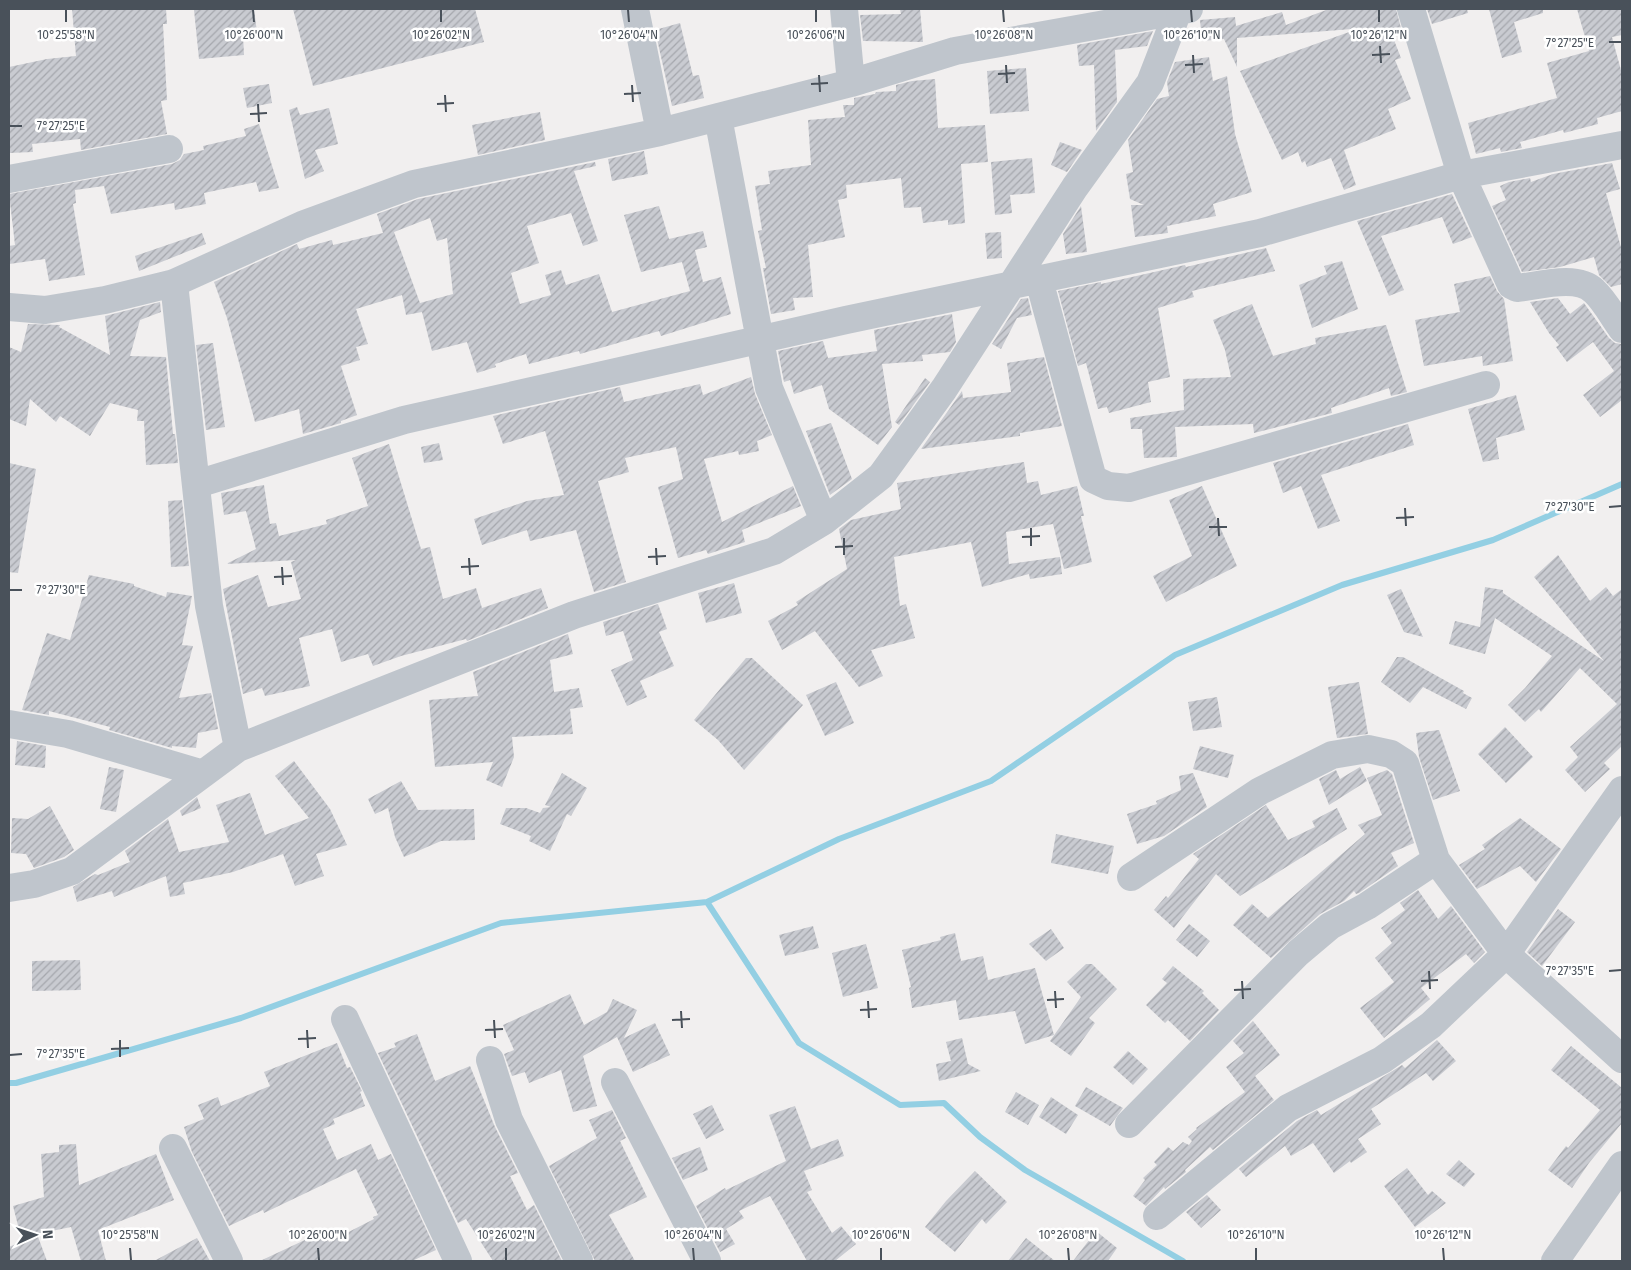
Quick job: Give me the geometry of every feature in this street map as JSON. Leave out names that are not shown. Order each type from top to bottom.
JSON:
[{"type":"street","points":[[635,9],[660,132]]},
{"type":"street","points":[[844,9],[851,83]]},
{"type":"street","points":[[1411,9],[1461,175],[1511,285],[1517,288],[1570,282],[1584,284],[1593,290],[1622,329]]},
{"type":"street","points":[[9,307],[45,310],[105,300],[174,282],[302,225],[414,184],[660,132],[851,83],[955,51],[1184,10]]},
{"type":"street","points":[[9,888],[34,884],[72,871],[238,748],[574,615],[774,550],[824,521],[881,476],[944,388],[1075,187],[1150,83],[1184,10]]},
{"type":"street","points":[[718,117],[769,388],[824,521]]},
{"type":"street","points":[[197,484],[404,420],[760,340],[1260,233],[1461,175],[1622,144]]},
{"type":"street","points":[[9,179],[169,149]]},
{"type":"street","points":[[1039,280],[1093,479],[1108,486],[1129,488],[1486,385]]},
{"type":"street","points":[[174,282],[209,606],[238,748]]},
{"type":"street","points":[[9,724],[68,734],[203,774]]},
{"type":"street","points":[[1131,877],[1260,791],[1332,754],[1368,749],[1391,754],[1405,763],[1436,860],[1506,954],[1622,1059]]},
{"type":"street","points":[[1157,1216],[1288,1108],[1382,1060],[1431,1025],[1506,954],[1622,790]]},
{"type":"street","points":[[1130,1124],[1298,953],[1330,926],[1367,906],[1436,860]]},
{"type":"street","points":[[345,1019],[458,1261]]},
{"type":"street","points":[[490,1060],[509,1120],[579,1261]]},
{"type":"street","points":[[615,1082],[707,1261]]},
{"type":"street","points":[[173,1148],[229,1261]]},
{"type":"street","points":[[1555,1261],[1622,1165]]},
{"type":"building","points":[[72,9],[166,9],[167,24],[163,24],[167,100],[161,101],[167,134],[81,150],[80,139],[32,144],[33,152],[9,153],[9,67],[47,59],[76,56]]},
{"type":"building","points":[[254,9],[257,32],[243,34],[244,55],[199,59],[194,10]]},
{"type":"building","points":[[293,9],[475,9],[484,42],[313,86]]},
{"type":"building","points":[[900,9],[920,9],[923,42],[863,41],[860,15],[901,14]]},
{"type":"building","points":[[1329,9],[1396,9],[1402,32],[1392,35],[1401,58],[1395,60],[1411,99],[1388,109],[1396,129],[1344,150],[1356,185],[1344,190],[1331,158],[1307,167],[1305,161],[1302,163],[1298,152],[1282,160],[1240,71],[1352,31],[1352,29],[1237,38],[1237,67],[1224,39],[1202,41],[1200,20],[1235,17],[1236,26],[1282,12],[1286,25]]},
{"type":"building","points":[[1427,9],[1467,9],[1468,13],[1432,24]]},
{"type":"building","points":[[1489,9],[1543,9],[1543,13],[1514,22],[1522,52],[1502,58]]},
{"type":"building","points":[[1577,9],[1622,9],[1622,35],[1612,37],[1622,74],[1622,111],[1597,118],[1598,124],[1564,133],[1563,130],[1520,142],[1522,148],[1501,152],[1500,148],[1476,154],[1468,123],[1557,98],[1547,63],[1589,51]]},
{"type":"building","points":[[680,23],[693,76],[699,75],[704,98],[672,106],[655,30]]},
{"type":"building","points":[[1153,31],[1147,46],[1115,50],[1117,102],[1096,131],[1094,65],[1079,66],[1077,45]]},
{"type":"building","points":[[1209,57],[1213,81],[1227,76],[1235,134],[1252,192],[1213,204],[1216,216],[1167,226],[1168,233],[1135,237],[1131,205],[1144,205],[1130,199],[1126,174],[1133,172],[1128,140],[1157,99],[1169,96],[1167,82],[1175,62]]},
{"type":"building","points":[[1026,68],[1029,111],[990,114],[987,71]]},
{"type":"building","points":[[935,79],[938,128],[985,125],[988,162],[961,164],[965,223],[948,225],[948,220],[923,223],[921,207],[904,208],[901,178],[846,185],[847,198],[838,200],[845,237],[808,245],[813,297],[793,298],[795,310],[771,314],[763,268],[766,268],[758,231],[762,230],[755,186],[770,184],[768,171],[811,165],[808,120],[845,117],[843,105],[854,105],[854,98],[875,94],[876,92],[896,91],[896,85],[912,81]]},
{"type":"building","points":[[269,84],[272,103],[247,108],[243,88]]},
{"type":"building","points":[[297,107],[300,115],[329,108],[338,144],[315,150],[324,171],[305,179],[289,110]]},
{"type":"building","points":[[540,112],[545,140],[478,155],[472,125]]},
{"type":"building","points":[[259,124],[279,188],[259,192],[256,182],[204,193],[206,204],[175,210],[174,203],[111,214],[104,186],[75,190],[76,203],[73,204],[85,275],[49,281],[45,259],[9,264],[9,246],[15,245],[9,194],[172,164],[180,160],[184,154],[204,150],[203,146],[246,136],[244,129]]},
{"type":"building","points":[[1060,142],[1082,150],[1067,172],[1051,165]]},
{"type":"building","points":[[644,151],[648,174],[612,181],[608,159]]},
{"type":"building","points":[[1032,158],[1035,193],[1010,195],[1012,213],[995,215],[991,162]]},
{"type":"building","points":[[595,162],[596,166],[574,171],[598,241],[583,246],[571,213],[527,226],[539,263],[511,273],[520,304],[551,295],[545,275],[561,270],[566,285],[599,274],[612,312],[690,291],[682,262],[641,272],[624,215],[659,206],[669,239],[703,231],[707,247],[695,250],[703,282],[721,277],[731,314],[661,336],[659,331],[580,354],[579,351],[529,364],[526,354],[495,364],[496,367],[477,373],[467,342],[432,351],[422,312],[406,315],[402,295],[356,309],[368,344],[356,347],[360,360],[341,366],[357,415],[341,421],[341,423],[303,434],[299,409],[255,422],[227,318],[214,282],[297,244],[299,249],[332,240],[333,245],[383,233],[377,214],[418,199]],"holes":[[[430,218],[437,241],[447,238],[453,294],[420,303],[394,232]]]},
{"type":"building","points":[[1612,163],[1620,189],[1606,193],[1622,251],[1622,284],[1611,287],[1599,275],[1594,257],[1560,267],[1522,272],[1492,206],[1506,200],[1500,186],[1509,182],[1530,178],[1531,182],[1553,174]]},
{"type":"building","points":[[1452,194],[1472,237],[1453,244],[1442,217],[1381,236],[1404,290],[1389,296],[1357,221]]},
{"type":"building","points":[[1081,206],[1087,252],[1066,254],[1063,234]]},
{"type":"building","points":[[1001,232],[1002,258],[987,259],[985,233]]},
{"type":"building","points":[[202,233],[206,244],[139,271],[135,256]]},
{"type":"building","points":[[1266,248],[1275,271],[1192,291],[1194,297],[1158,308],[1170,377],[1148,382],[1151,402],[1109,413],[1107,407],[1098,409],[1086,363],[1078,366],[1058,291],[1101,282],[1101,284],[1185,265],[1186,267]]},
{"type":"building","points":[[1342,261],[1358,309],[1312,328],[1299,285],[1327,274],[1324,266]]},
{"type":"building","points":[[1490,276],[1497,291],[1504,299],[1513,361],[1483,366],[1482,356],[1424,366],[1415,320],[1460,312],[1454,284]]},
{"type":"building","points":[[1028,298],[1032,315],[1017,318],[1001,349],[992,344],[1021,299]]},
{"type":"building","points":[[1558,298],[1570,314],[1584,303],[1609,338],[1615,343],[1622,344],[1622,400],[1600,417],[1583,395],[1614,371],[1593,342],[1567,362],[1556,347],[1559,345],[1549,333],[1530,302]]},
{"type":"building","points":[[160,302],[161,312],[140,320],[130,356],[166,357],[173,434],[175,434],[178,463],[146,465],[144,421],[137,421],[138,410],[110,403],[90,436],[60,416],[56,422],[30,399],[26,426],[9,419],[9,347],[21,352],[28,324],[60,325],[59,327],[110,355],[105,316]]},
{"type":"building","points":[[1252,304],[1273,356],[1316,344],[1315,338],[1386,325],[1407,392],[1391,396],[1389,388],[1331,408],[1332,413],[1254,433],[1253,424],[1175,427],[1177,457],[1144,458],[1142,429],[1131,429],[1130,418],[1184,410],[1183,379],[1231,377],[1225,350],[1213,320]]},
{"type":"building","points":[[952,314],[956,342],[950,352],[922,355],[923,361],[882,364],[892,427],[878,445],[829,409],[822,385],[794,394],[790,380],[784,382],[778,351],[823,341],[828,358],[877,351],[874,330]]},
{"type":"building","points":[[213,343],[225,427],[206,430],[196,345]]},
{"type":"building","points":[[1044,357],[1062,426],[1020,433],[1020,436],[921,449],[962,391],[963,398],[1011,392],[1007,363]]},
{"type":"building","points":[[751,377],[755,394],[772,435],[757,441],[759,451],[739,455],[738,451],[704,459],[722,522],[793,486],[801,506],[742,530],[745,542],[708,554],[706,550],[678,558],[658,487],[683,479],[676,447],[625,458],[629,472],[598,481],[626,582],[594,592],[576,530],[530,541],[527,530],[482,545],[474,519],[527,501],[564,495],[545,431],[503,444],[493,416],[620,387],[624,402],[700,384],[703,395]]},
{"type":"building","points":[[925,378],[930,382],[899,425],[895,422]]},
{"type":"building","points":[[1516,395],[1525,430],[1496,438],[1499,459],[1483,462],[1468,409]]},
{"type":"building","points":[[831,423],[852,479],[830,495],[806,431]]},
{"type":"building","points":[[1408,424],[1414,445],[1321,475],[1340,521],[1318,529],[1301,486],[1283,493],[1273,463]]},
{"type":"building","points":[[439,443],[443,460],[424,463],[421,447]]},
{"type":"building","points":[[389,444],[421,549],[430,547],[443,599],[476,588],[482,608],[541,588],[548,608],[467,641],[466,639],[401,656],[373,666],[368,654],[341,662],[332,629],[299,638],[310,686],[265,696],[262,688],[243,694],[223,589],[258,575],[268,607],[301,599],[291,562],[296,560],[226,564],[256,549],[246,511],[224,515],[221,493],[264,485],[270,524],[276,523],[279,536],[327,524],[326,520],[368,506],[352,458]]},
{"type":"building","points":[[1024,462],[1027,483],[1038,481],[1041,495],[1077,486],[1084,516],[1081,516],[1092,562],[1064,569],[1053,524],[1006,532],[1009,564],[1060,557],[1062,574],[1030,579],[1029,574],[982,587],[971,542],[894,557],[900,606],[906,604],[915,638],[871,650],[883,676],[859,687],[815,631],[782,650],[768,621],[798,605],[796,602],[847,569],[839,529],[851,520],[901,509],[897,483]]},
{"type":"building","points":[[9,463],[36,469],[18,573],[9,572]]},
{"type":"building","points":[[1202,486],[1237,566],[1166,602],[1153,576],[1192,556],[1169,500]]},
{"type":"building","points":[[182,500],[189,566],[171,567],[168,501]]},
{"type":"building","points":[[1558,555],[1590,601],[1606,587],[1613,596],[1622,589],[1622,746],[1604,763],[1610,769],[1585,792],[1565,770],[1578,757],[1570,747],[1617,704],[1580,668],[1541,712],[1539,709],[1525,722],[1508,705],[1552,656],[1495,618],[1485,654],[1449,644],[1455,621],[1480,627],[1485,587],[1503,590],[1503,593],[1604,661],[1534,577]]},
{"type":"building","points":[[89,575],[134,584],[134,586],[166,597],[167,592],[192,596],[182,645],[193,646],[179,698],[211,693],[218,729],[198,733],[196,748],[172,746],[172,748],[109,730],[110,727],[49,711],[49,715],[22,710],[47,633],[70,640]]},
{"type":"building","points":[[734,583],[742,613],[706,623],[698,593]]},
{"type":"building","points":[[1401,589],[1423,637],[1404,632],[1387,595]]},
{"type":"building","points":[[658,604],[667,629],[659,632],[674,666],[640,681],[647,697],[627,706],[611,670],[633,660],[623,631],[606,636],[603,622]]},
{"type":"building","points":[[568,634],[573,654],[550,660],[554,692],[579,688],[583,707],[570,709],[573,734],[512,737],[514,757],[502,787],[486,780],[493,762],[435,767],[429,700],[478,696],[473,672]]},
{"type":"building","points":[[1397,657],[1403,657],[1464,691],[1463,693],[1472,698],[1466,709],[1423,687],[1410,703],[1381,682]]},
{"type":"building","points":[[746,658],[752,658],[803,705],[744,770],[718,740],[694,720]]},
{"type":"building","points":[[836,682],[854,723],[825,736],[806,695]]},
{"type":"building","points":[[1359,682],[1368,734],[1337,738],[1328,687]]},
{"type":"building","points":[[1217,697],[1222,727],[1193,731],[1188,702]]},
{"type":"building","points":[[1505,727],[1533,757],[1506,783],[1478,754]]},
{"type":"building","points":[[1439,730],[1460,791],[1433,800],[1419,757],[1416,733]]},
{"type":"building","points":[[17,741],[46,746],[45,768],[15,765]]},
{"type":"building","points":[[1200,746],[1234,755],[1228,778],[1193,769]]},
{"type":"building","points":[[294,761],[330,809],[347,845],[316,854],[324,876],[295,886],[283,854],[233,872],[183,883],[185,894],[170,897],[166,876],[114,897],[112,891],[77,902],[73,887],[95,874],[98,875],[130,862],[125,851],[168,819],[179,852],[229,842],[216,805],[250,793],[265,835],[309,818],[275,776]]},
{"type":"building","points":[[109,767],[124,770],[116,812],[100,809]]},
{"type":"building","points":[[1360,767],[1367,781],[1329,805],[1319,779],[1336,770],[1340,779]]},
{"type":"building","points":[[1387,770],[1392,774],[1414,843],[1391,853],[1398,866],[1359,893],[1356,894],[1354,891],[1344,901],[1320,914],[1271,958],[1233,925],[1252,904],[1268,918],[1365,834],[1358,825],[1382,815],[1367,778]]},
{"type":"building","points":[[562,773],[587,788],[571,816],[567,814],[550,851],[529,841],[531,836],[500,824],[506,808],[526,808],[540,813],[543,808],[551,807],[545,805]]},
{"type":"building","points":[[1193,773],[1207,807],[1164,836],[1137,844],[1127,814],[1157,804],[1156,801],[1181,790],[1179,776]]},
{"type":"building","points":[[401,781],[418,810],[474,809],[475,840],[441,841],[404,857],[395,837],[388,808],[375,814],[368,799]]},
{"type":"building","points":[[197,797],[201,808],[182,816],[180,811]]},
{"type":"building","points":[[1266,805],[1288,840],[1315,827],[1312,821],[1337,808],[1347,829],[1240,896],[1216,874],[1174,928],[1154,910],[1166,896],[1168,898],[1199,859],[1193,854]]},
{"type":"building","points":[[50,806],[74,850],[64,857],[34,868],[26,854],[11,853],[12,818],[28,819]]},
{"type":"building","points":[[1520,818],[1561,849],[1536,882],[1520,866],[1477,889],[1459,865],[1485,849],[1482,845]]},
{"type":"building","points":[[1056,834],[1114,846],[1108,874],[1051,863]]},
{"type":"building","points":[[1418,890],[1438,919],[1451,906],[1485,952],[1474,963],[1466,954],[1421,988],[1430,999],[1384,1038],[1360,1008],[1394,982],[1375,958],[1392,943],[1381,928],[1405,910],[1400,903]]},
{"type":"building","points":[[1558,909],[1575,922],[1542,966],[1527,952]]},
{"type":"building","points":[[1189,924],[1210,941],[1197,957],[1176,940]]},
{"type":"building","points":[[813,926],[819,948],[785,956],[779,935]]},
{"type":"building","points":[[1051,929],[1064,948],[1046,961],[1029,944]]},
{"type":"building","points":[[955,933],[961,961],[983,956],[988,980],[1035,968],[1054,1035],[1025,1044],[1015,1011],[959,1020],[956,1000],[912,1008],[909,988],[911,987],[902,950],[941,940],[940,937]]},
{"type":"building","points":[[866,944],[878,988],[843,997],[832,953]]},
{"type":"building","points":[[80,960],[81,990],[32,991],[32,961]]},
{"type":"building","points":[[1086,964],[1092,964],[1117,989],[1089,1018],[1095,1023],[1071,1056],[1050,1041],[1081,997],[1067,982]]},
{"type":"building","points":[[1173,966],[1204,991],[1202,993],[1219,1010],[1190,1041],[1168,1020],[1165,1023],[1146,1005],[1167,983],[1162,979]]},
{"type":"building","points":[[570,994],[584,1025],[607,1012],[613,999],[637,1010],[624,1038],[655,1023],[670,1055],[633,1072],[617,1037],[583,1056],[597,1106],[573,1112],[561,1070],[529,1083],[525,1072],[512,1076],[504,1054],[514,1050],[503,1025]]},
{"type":"building","points":[[1253,1021],[1280,1055],[1255,1076],[1274,1100],[1213,1150],[1210,1147],[1185,1170],[1186,1172],[1165,1189],[1164,1187],[1146,1206],[1133,1196],[1145,1180],[1143,1178],[1157,1165],[1154,1162],[1168,1147],[1173,1151],[1183,1142],[1189,1145],[1192,1141],[1188,1137],[1196,1128],[1245,1092],[1226,1067],[1244,1053],[1233,1041]]},
{"type":"building","points":[[417,1034],[435,1081],[470,1066],[495,1127],[518,1173],[510,1176],[527,1210],[534,1205],[562,1261],[493,1261],[466,1219],[458,1223],[378,1053],[396,1047],[394,1043]]},
{"type":"building","points":[[962,1038],[968,1064],[981,1071],[939,1081],[936,1064],[951,1061],[946,1042]]},
{"type":"building","points":[[1437,1040],[1456,1061],[1433,1081],[1426,1073],[1371,1109],[1381,1124],[1358,1139],[1367,1152],[1351,1163],[1350,1161],[1334,1173],[1313,1143],[1291,1156],[1285,1146],[1246,1177],[1239,1169],[1297,1121],[1317,1110],[1321,1115],[1402,1065],[1405,1068]]},
{"type":"building","points":[[337,1043],[347,1068],[350,1067],[362,1091],[360,1092],[365,1106],[333,1119],[335,1124],[323,1129],[337,1160],[371,1144],[378,1160],[391,1154],[436,1250],[412,1261],[260,1261],[324,1231],[329,1242],[374,1219],[373,1217],[378,1215],[356,1169],[264,1213],[263,1210],[229,1226],[192,1152],[184,1127],[204,1119],[198,1105],[218,1097],[221,1106],[270,1086],[264,1072]]},
{"type":"building","points":[[1571,1046],[1622,1088],[1622,1123],[1589,1163],[1572,1188],[1548,1170],[1566,1146],[1568,1148],[1600,1110],[1551,1070]]},
{"type":"building","points":[[1128,1051],[1148,1069],[1133,1085],[1113,1067]]},
{"type":"building","points":[[1086,1087],[1123,1108],[1110,1126],[1075,1106]]},
{"type":"building","points":[[1016,1092],[1039,1105],[1028,1125],[1005,1112]]},
{"type":"building","points":[[1051,1097],[1078,1115],[1066,1134],[1039,1117]]},
{"type":"building","points":[[712,1105],[724,1130],[706,1139],[693,1114]]},
{"type":"building","points":[[795,1106],[811,1149],[838,1139],[844,1156],[804,1171],[812,1190],[807,1192],[832,1233],[841,1226],[856,1244],[835,1261],[807,1261],[770,1196],[739,1211],[744,1218],[726,1229],[735,1244],[720,1252],[696,1206],[725,1188],[726,1190],[786,1161],[769,1115]]},
{"type":"building","points":[[612,1110],[626,1138],[620,1141],[647,1197],[609,1215],[635,1261],[595,1261],[549,1166],[597,1138],[589,1120]]},
{"type":"building","points":[[76,1144],[79,1185],[156,1154],[174,1200],[98,1230],[106,1261],[81,1261],[71,1227],[37,1234],[47,1261],[9,1261],[9,1247],[22,1241],[13,1206],[44,1197],[41,1154],[59,1152],[59,1145]]},
{"type":"building","points":[[700,1147],[708,1170],[683,1180],[672,1158]]},
{"type":"building","points":[[1459,1160],[1475,1174],[1464,1187],[1446,1174]]},
{"type":"building","points":[[1407,1168],[1428,1195],[1432,1191],[1446,1203],[1415,1227],[1384,1186]]},
{"type":"building","points":[[975,1171],[1007,1202],[986,1224],[982,1219],[955,1252],[925,1227],[946,1201]]},
{"type":"building","points":[[1207,1195],[1221,1210],[1201,1228],[1186,1212]]},
{"type":"building","points":[[1096,1231],[1117,1248],[1108,1261],[1073,1261]]},
{"type":"building","points":[[197,1238],[210,1261],[154,1261]]},
{"type":"building","points":[[1026,1238],[1055,1261],[1008,1261]]},
{"type":"waterway","points":[[9,1083],[16,1083],[241,1018],[501,923],[707,902],[839,839],[991,781],[1175,655],[1342,585],[1493,540],[1622,484]]},
{"type":"waterway","points":[[707,902],[799,1043],[900,1105],[944,1103],[980,1137],[1025,1170],[1183,1261]]}]
